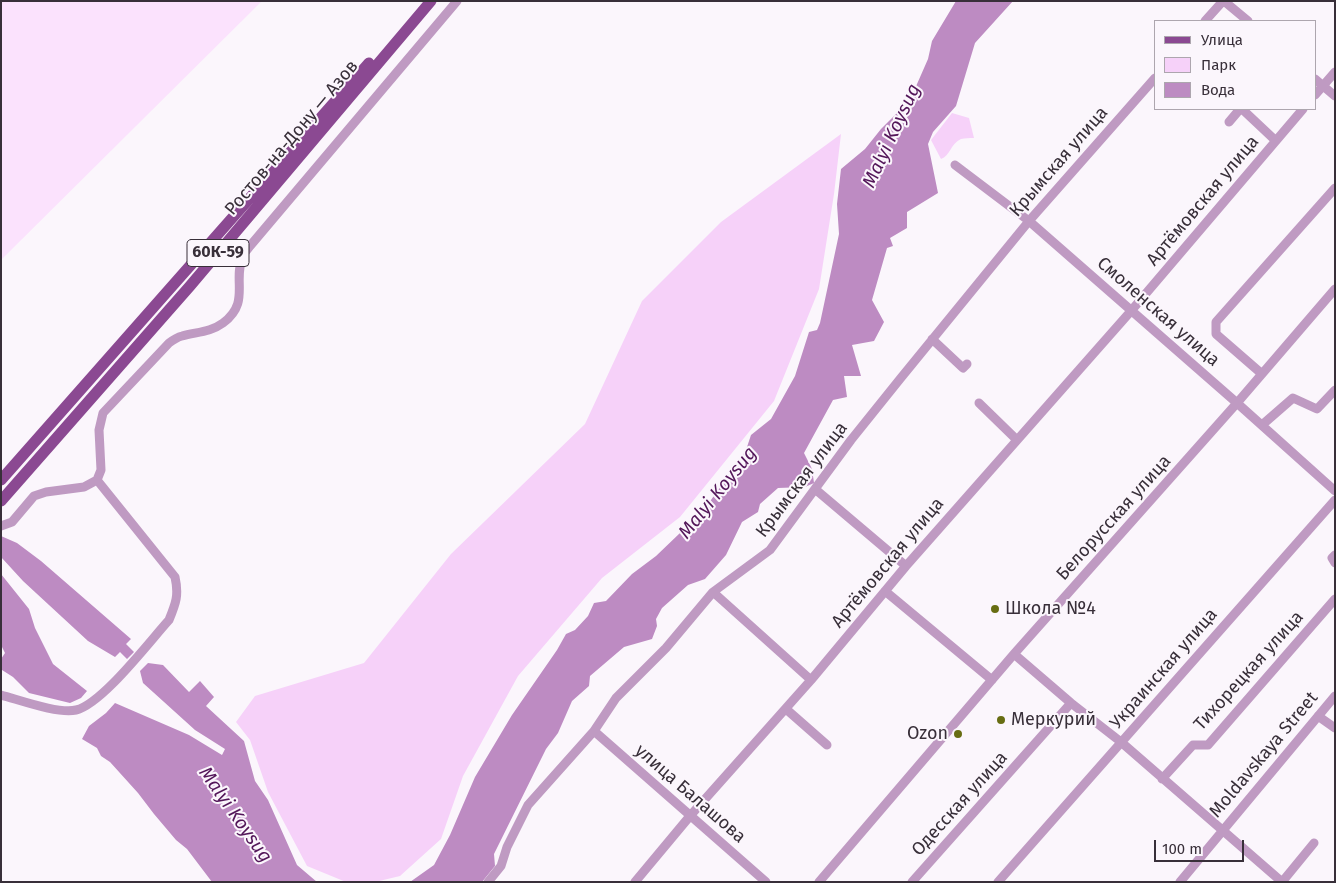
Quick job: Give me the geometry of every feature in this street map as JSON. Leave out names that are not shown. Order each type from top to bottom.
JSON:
[{"type":"main road","name":"Ростов-на-Дону — Азов","points":[[1,480],[422,1]]},
{"type":"main road","name":"Ростов-на-Дону — Азов","points":[[1,501],[190,286],[431,1]]},
{"type":"street","points":[[1,526],[12,522],[34,496],[46,492],[84,487],[97,480],[100,470],[99,430],[103,413],[169,343],[181,336],[210,330],[234,313],[239,302],[240,268],[243,256],[250,246],[457,1]]},
{"type":"street","points":[[1206,20],[1223,1],[1247,20]]},
{"type":"street","points":[[1316,94],[1335,72]]},
{"type":"street","name":"Крымская улица","points":[[488,882],[501,866],[507,847],[528,805],[594,731],[616,698],[666,648],[713,592],[770,550],[900,378],[1029,221],[1154,79]]},
{"type":"street","points":[[1316,80],[1335,96]]},
{"type":"street","name":"Артёмовская улица","points":[[1229,122],[1240,110]]},
{"type":"street","name":"Артёмовская улица","points":[[1242,110],[1276,141]]},
{"type":"street","name":"Артёмовская улица","points":[[635,882],[690,816],[811,680],[906,566],[1132,311],[1302,110]]},
{"type":"street","name":"Смоленская улица","points":[[954,165],[1029,221],[1238,403],[1335,491]]},
{"type":"street","points":[[1262,374],[1216,334],[1216,322],[1335,188]]},
{"type":"street","name":"Белорусская улица","points":[[818,882],[1014,654],[1238,403],[1335,288]]},
{"type":"street","points":[[932,339],[963,368],[968,364]]},
{"type":"street","points":[[1262,425],[1293,398],[1317,409],[1335,390]]},
{"type":"street","points":[[979,403],[1017,440]]},
{"type":"street","points":[[1,695],[54,709],[75,710],[86,706],[105,692],[169,620],[178,591],[175,577],[97,480]]},
{"type":"street","points":[[815,489],[906,566]]},
{"type":"street","name":"Украинская улица","points":[[998,882],[1335,500]]},
{"type":"street","points":[[1335,555],[1332,558],[1335,563]]},
{"type":"street","points":[[885,591],[992,680]]},
{"type":"street","points":[[713,592],[811,680]]},
{"type":"street","name":"Тихорецкая улица","points":[[1162,779],[1193,745],[1208,745],[1335,599]]},
{"type":"street","points":[[1014,654],[1071,703],[1121,742],[1282,882],[1314,843]]},
{"type":"street","name":"Moldavskaya Street","points":[[1180,882],[1335,696]]},
{"type":"street","name":"Одесская улица","points":[[912,882],[1071,703]]},
{"type":"street","points":[[786,709],[827,745]]},
{"type":"street","points":[[1318,716],[1335,728]]},
{"type":"street","name":"улица Балашова","points":[[594,731],[766,882]]},
{"type":"shaded area","points":[[1,1],[262,1],[1,260]]},
{"type":"green space","points":[[952,113],[969,118],[974,138],[958,141],[947,155],[941,159],[931,140]]},
{"type":"green space","points":[[841,134],[834,194],[819,289],[774,401],[680,517],[602,578],[518,676],[463,776],[441,839],[400,876],[375,882],[346,882],[307,866],[268,792],[250,740],[236,722],[255,696],[364,663],[451,554],[585,424],[642,301],[721,222]]},
{"type":"water","name":"Malyi Koysug","points":[[956,1],[1013,1],[975,43],[956,106],[933,132],[928,144],[938,193],[907,212],[907,228],[890,238],[893,246],[887,248],[872,300],[884,322],[874,341],[852,345],[861,376],[844,376],[847,397],[833,400],[804,453],[812,469],[814,483],[805,487],[778,488],[760,504],[758,512],[742,522],[726,555],[705,579],[688,585],[662,608],[656,619],[657,626],[652,639],[624,647],[590,676],[589,686],[572,701],[558,733],[546,749],[494,854],[495,866],[482,882],[410,882],[434,865],[450,835],[475,777],[512,715],[566,634],[575,630],[588,616],[594,603],[606,601],[632,574],[656,556],[704,510],[746,450],[751,435],[771,419],[795,376],[809,332],[817,330],[820,323],[839,234],[837,204],[841,169],[865,149],[881,129],[910,100],[928,59],[932,41]]},
{"type":"water","points":[[1,536],[17,543],[41,561],[131,639],[126,644],[134,652],[127,659],[120,652],[115,657],[88,641],[23,581],[1,557]]},
{"type":"water","points":[[1,574],[29,609],[35,628],[53,664],[87,691],[81,698],[70,703],[29,693],[13,677],[2,670],[1,659],[5,653],[1,645]]},
{"type":"water","name":"Malyi Koysug","points":[[148,663],[163,665],[189,692],[200,681],[214,697],[206,706],[244,741],[255,781],[268,800],[297,865],[317,882],[212,882],[187,849],[176,840],[110,762],[101,756],[97,748],[82,739],[89,726],[106,713],[115,703],[189,735],[222,755],[225,749],[195,730],[143,683],[140,671]]},
{"type":"place","name":"Школа №4","points":[[995,609]]},
{"type":"place","name":"Меркурий","points":[[1001,720]]},
{"type":"place","name":"Ozon","points":[[958,734]]}]
